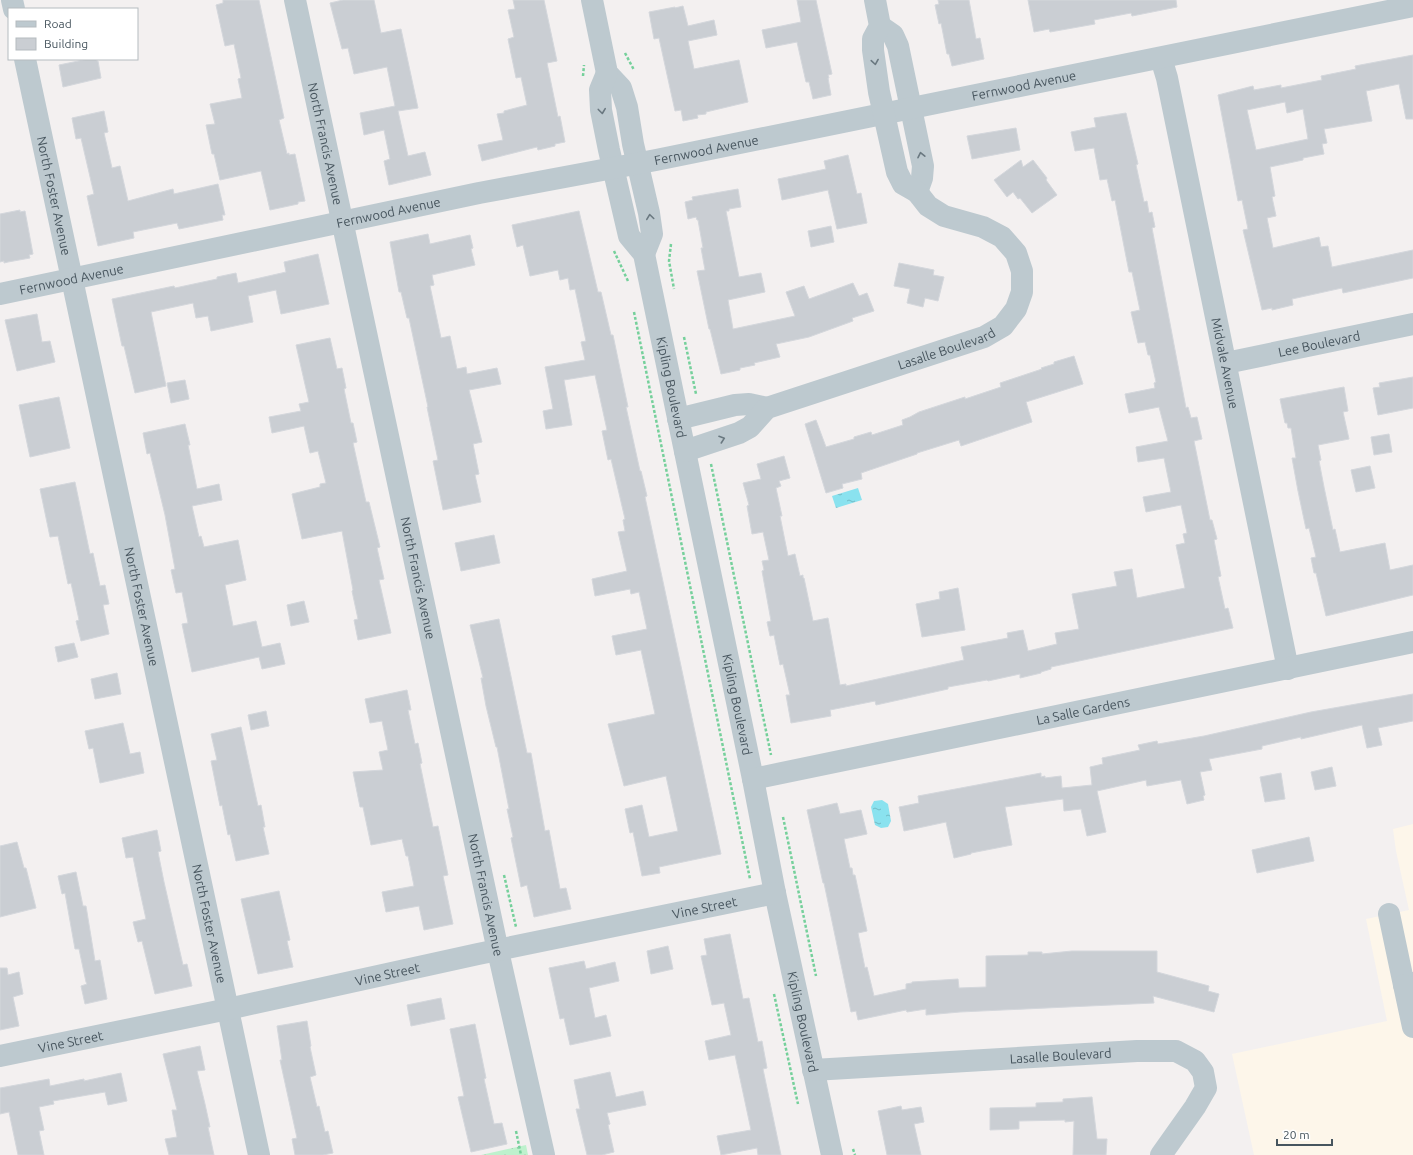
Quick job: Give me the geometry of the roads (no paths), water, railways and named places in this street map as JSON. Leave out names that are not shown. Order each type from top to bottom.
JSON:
[{"type":"street","name":"North Francis Avenue","points":[[295,0],[498,951],[544,1155]]},
{"type":"street","points":[[592,0],[607,73],[621,88],[627,107],[649,213],[652,234],[644,254]]},
{"type":"street","points":[[875,0],[880,26],[894,35],[898,46],[923,166],[922,178],[917,192]]},
{"type":"street","name":"Fernwood Avenue","points":[[0,294],[479,193],[638,162],[656,160],[1413,6]]},
{"type":"street","name":"Lasalle Boulevard","points":[[678,419],[735,405],[749,404],[767,408],[984,337],[1003,326],[1016,309],[1022,292],[1022,271],[1016,253],[1002,237],[983,227],[944,216],[928,206],[917,192],[903,184],[897,172],[884,113],[873,50],[873,39],[880,26]]},
{"type":"street","name":"Midvale Avenue","points":[[1161,58],[1167,78],[1288,669]]},
{"type":"street","name":"North Foster Avenue","points":[[25,60],[259,1155]]},
{"type":"street","name":"Kipling Boulevard","points":[[607,73],[600,90],[601,110],[613,168],[629,236],[644,254],[776,893],[832,1155]]},
{"type":"street","name":"Lee Boulevard","points":[[1226,363],[1413,324]]},
{"type":"street","points":[[685,452],[739,433],[750,427],[767,408]]},
{"type":"street","name":"La Salle Gardens","points":[[753,779],[1413,642]]},
{"type":"street","name":"Vine Street","points":[[0,1056],[776,893]]},
{"type":"street","points":[[1388,914],[1408,984],[1413,1027]]},
{"type":"street","name":"Lasalle Boulevard","points":[[813,1070],[1137,1051],[1176,1051],[1195,1061],[1203,1072],[1206,1088],[1196,1107],[1161,1155]]},
{"type":"water","points":[[858,488],[862,500],[836,508],[832,496]]},
{"type":"water","points":[[882,800],[888,804],[891,821],[888,827],[881,828],[875,825],[871,807],[874,801]]}]
